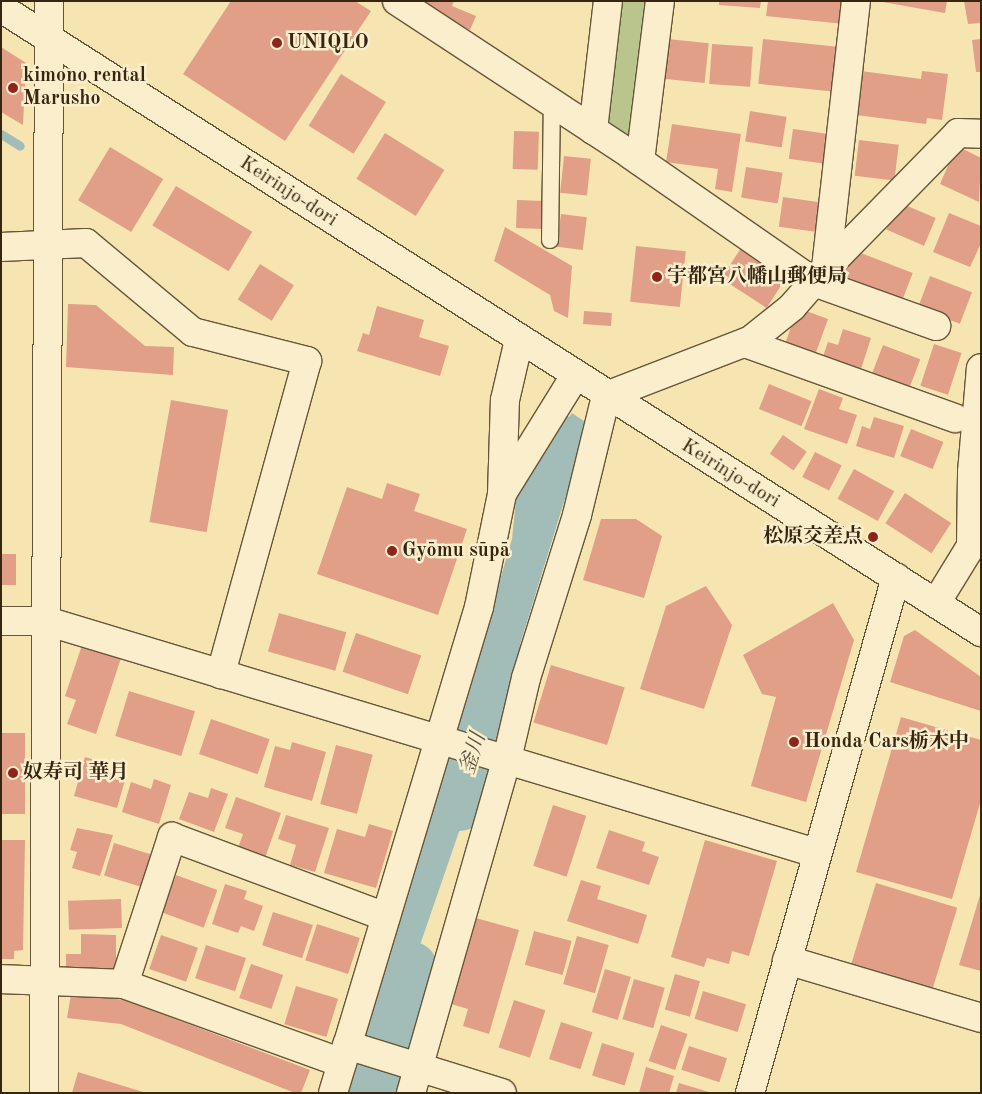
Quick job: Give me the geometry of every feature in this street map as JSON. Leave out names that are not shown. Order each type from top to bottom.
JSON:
[{"type":"street","points":[[44,1093],[49,1]]},
{"type":"street","points":[[397,1],[597,133],[820,275],[936,326]]},
{"type":"street","points":[[597,133],[608,1]]},
{"type":"street","points":[[636,158],[660,1]]},
{"type":"street","points":[[820,275],[856,1]]},
{"type":"street","name":"Keirinjo-dori","points":[[1,8],[606,396],[981,632]]},
{"type":"street","points":[[415,1080],[501,757],[577,515],[606,396],[745,343],[792,307],[820,275],[958,133],[981,134]]},
{"type":"street","points":[[1,247],[86,243],[193,332],[307,361],[221,674]]},
{"type":"street","points":[[333,1093],[386,917],[445,740],[479,607],[502,494],[506,400],[519,340]]},
{"type":"street","points":[[745,343],[955,418]]},
{"type":"street","points":[[936,603],[971,546],[972,472],[981,368]]},
{"type":"street","points":[[502,494],[575,376]]},
{"type":"street","points":[[750,1093],[816,853],[896,578]]},
{"type":"street","points":[[1,621],[46,621],[816,853]]},
{"type":"street","points":[[124,984],[172,836],[386,917]]},
{"type":"street","points":[[787,960],[981,1018]]},
{"type":"street","points":[[1,979],[124,984],[345,1054],[415,1080],[502,1093]]},
{"type":"lane","points":[[550,240],[552,103]]},
{"type":"green space","points":[[617,1],[654,1],[637,147],[603,125]]},
{"type":"water","points":[[562,412],[569,417],[572,413],[588,424],[493,732],[458,722],[512,539],[517,490]]},
{"type":"water","points":[[447,756],[481,768],[389,1034],[355,1023]]},
{"type":"water","points":[[356,1068],[390,1078],[385,1093],[349,1093]]},
{"type":"building","name":"UNIQLO","points":[[231,1],[355,1],[371,11],[285,141],[183,74]]},
{"type":"building","points":[[428,1],[454,1],[452,6],[476,16],[470,30],[426,6]]},
{"type":"building","points":[[719,1],[761,1],[760,8],[719,5]]},
{"type":"building","points":[[768,1],[846,1],[844,24],[766,16]]},
{"type":"building","points":[[877,1],[947,1],[945,13]]},
{"type":"building","points":[[964,1],[981,1],[981,23],[968,24]]},
{"type":"building","points":[[668,39],[709,43],[705,83],[664,79]]},
{"type":"building","points":[[763,39],[840,47],[835,92],[758,84]]},
{"type":"building","points":[[981,39],[981,72],[976,72],[972,40]]},
{"type":"building","points":[[712,44],[753,47],[750,87],[709,84]]},
{"type":"building","name":"kimono rental Marusho","points":[[1,47],[26,63],[23,125],[1,112]]},
{"type":"building","points":[[861,71],[921,79],[922,71],[948,74],[942,120],[927,118],[926,124],[856,115]]},
{"type":"building","points":[[341,74],[386,102],[354,154],[309,126]]},
{"type":"building","points":[[750,111],[787,117],[782,147],[745,142]]},
{"type":"building","points":[[672,124],[741,134],[732,192],[715,189],[718,169],[666,162]]},
{"type":"building","points":[[793,129],[829,134],[824,164],[789,159]]},
{"type":"building","points":[[514,131],[539,132],[538,170],[513,169]]},
{"type":"building","points":[[385,133],[444,170],[416,216],[356,179]]},
{"type":"building","points":[[859,140],[899,145],[894,181],[855,176]]},
{"type":"building","points":[[110,147],[163,179],[131,232],[78,200]]},
{"type":"building","points":[[963,149],[981,158],[979,202],[940,184],[954,152]]},
{"type":"building","points":[[564,156],[591,159],[587,196],[560,193]]},
{"type":"building","points":[[746,167],[783,173],[778,203],[741,198]]},
{"type":"building","points":[[176,186],[252,232],[229,271],[152,225]]},
{"type":"building","points":[[783,197],[820,202],[815,232],[779,227]]},
{"type":"building","points":[[517,200],[544,201],[543,229],[516,228]]},
{"type":"building","points":[[898,202],[936,218],[924,246],[886,230]]},
{"type":"building","points":[[949,213],[981,226],[981,243],[970,267],[933,252]]},
{"type":"building","points":[[561,214],[587,217],[583,250],[557,247]]},
{"type":"building","points":[[505,227],[572,266],[568,318],[554,311],[550,295],[494,261]]},
{"type":"building","points":[[743,245],[788,274],[767,308],[721,279]]},
{"type":"building","name":"宇都宮八幡山郵便局","points":[[636,246],[686,251],[680,307],[630,302]]},
{"type":"building","points":[[853,250],[913,273],[900,306],[840,283]]},
{"type":"building","points":[[260,264],[294,285],[272,321],[238,300]]},
{"type":"building","points":[[930,276],[972,292],[960,324],[918,308]]},
{"type":"building","points":[[68,304],[96,305],[145,346],[174,347],[173,375],[66,367]]},
{"type":"building","points":[[377,306],[424,320],[419,337],[449,346],[440,376],[357,351],[363,333],[369,335]]},
{"type":"building","points":[[798,308],[828,319],[815,354],[785,343]]},
{"type":"building","points":[[584,311],[612,313],[611,326],[583,324]]},
{"type":"building","points":[[843,329],[871,338],[860,372],[822,359],[828,342],[838,345]]},
{"type":"building","points":[[934,344],[962,353],[948,395],[920,386]]},
{"type":"building","points":[[883,345],[920,359],[909,390],[871,376]]},
{"type":"building","points":[[769,384],[812,401],[802,426],[759,409]]},
{"type":"building","points":[[819,389],[843,398],[839,409],[857,415],[847,444],[804,429]]},
{"type":"building","points":[[171,400],[228,410],[207,532],[149,522]]},
{"type":"building","points":[[874,417],[904,426],[894,458],[856,446],[862,426],[870,429]]},
{"type":"building","points":[[911,429],[943,442],[933,469],[900,456]]},
{"type":"building","points":[[783,435],[807,452],[794,470],[770,454]]},
{"type":"building","points":[[815,452],[842,466],[829,491],[802,477]]},
{"type":"building","points":[[854,469],[894,491],[878,521],[838,499]]},
{"type":"building","name":"Gyōmu sūpā","points":[[387,483],[420,494],[414,511],[467,529],[438,615],[317,574],[347,487],[382,499]]},
{"type":"building","points":[[905,493],[951,523],[932,553],[885,523]]},
{"type":"building","points":[[601,519],[636,519],[662,536],[644,598],[583,580]]},
{"type":"building","points":[[1,554],[16,554],[16,585],[1,585]]},
{"type":"building","points":[[706,586],[732,625],[704,709],[640,689],[666,606]]},
{"type":"building","name":"Honda Cars栃木中","points":[[833,603],[854,640],[806,802],[751,786],[776,697],[762,694],[743,655]]},
{"type":"building","points":[[279,613],[346,632],[335,671],[268,651]]},
{"type":"building","points":[[915,630],[981,677],[981,711],[890,682],[904,636]]},
{"type":"building","points":[[356,633],[421,655],[408,694],[343,672]]},
{"type":"building","points":[[82,645],[121,658],[96,734],[67,724],[76,700],[65,696]]},
{"type":"building","points":[[551,665],[625,688],[607,745],[533,722]]},
{"type":"building","points":[[129,691],[195,711],[181,756],[115,736]]},
{"type":"building","points":[[901,717],[981,740],[981,800],[952,899],[856,872]]},
{"type":"building","points":[[211,719],[270,739],[258,774],[199,754]]},
{"type":"building","name":"奴寿司 華月","points":[[1,733],[25,733],[25,814],[1,814]]},
{"type":"building","points":[[292,742],[326,752],[312,801],[264,787],[275,746],[290,750]]},
{"type":"building","points":[[336,745],[373,755],[357,814],[320,804]]},
{"type":"building","points":[[85,757],[106,763],[102,773],[125,780],[117,808],[74,796]]},
{"type":"building","points":[[154,779],[171,785],[159,824],[122,812],[131,782],[151,789]]},
{"type":"building","points":[[211,788],[228,794],[214,832],[179,819],[189,792],[208,798]]},
{"type":"building","points":[[236,797],[281,813],[265,858],[238,848],[243,834],[225,828]]},
{"type":"building","points":[[553,805],[586,816],[567,877],[533,866]]},
{"type":"building","points":[[286,815],[329,828],[315,872],[290,865],[296,845],[278,839]]},
{"type":"building","points":[[369,824],[393,831],[376,888],[324,873],[337,829],[365,837]]},
{"type":"building","points":[[77,828],[113,835],[100,876],[72,868],[77,852],[70,850]]},
{"type":"building","points":[[609,830],[645,842],[642,851],[659,857],[649,885],[596,868]]},
{"type":"building","points":[[1,840],[25,840],[23,950],[14,951],[14,959],[1,959]]},
{"type":"building","points":[[705,840],[777,861],[749,956],[732,951],[729,964],[707,958],[704,967],[671,957]]},
{"type":"building","points":[[114,843],[153,855],[143,888],[104,876]]},
{"type":"building","points":[[176,875],[217,890],[204,928],[162,913]]},
{"type":"building","points":[[581,880],[601,886],[597,899],[647,915],[638,944],[567,921]]},
{"type":"building","points":[[876,883],[957,908],[932,989],[851,964]]},
{"type":"building","points":[[225,884],[247,891],[244,899],[263,906],[254,931],[241,926],[238,933],[212,924]]},
{"type":"building","points":[[981,892],[981,971],[959,965]]},
{"type":"building","points":[[121,899],[122,928],[69,930],[68,901]]},
{"type":"building","points":[[273,912],[313,925],[302,958],[262,945]]},
{"type":"building","points":[[476,918],[519,930],[489,1034],[463,1026],[468,1009],[451,1004]]},
{"type":"building","points":[[317,924],[360,938],[348,974],[305,960]]},
{"type":"building","points":[[534,931],[572,941],[563,975],[525,965]]},
{"type":"building","points":[[81,934],[116,935],[116,971],[66,971],[66,954],[81,954]]},
{"type":"building","points":[[161,935],[198,948],[186,982],[149,969]]},
{"type":"building","points":[[577,936],[609,945],[595,993],[563,984]]},
{"type":"building","points":[[206,945],[246,958],[235,991],[195,978]]},
{"type":"building","points":[[251,964],[283,975],[271,1009],[239,998]]},
{"type":"building","points":[[605,969],[631,977],[618,1020],[592,1012]]},
{"type":"building","points":[[675,974],[700,981],[690,1017],[665,1010]]},
{"type":"building","points":[[634,979],[665,988],[653,1028],[622,1019]]},
{"type":"building","points":[[296,986],[338,999],[326,1037],[284,1024]]},
{"type":"building","points":[[703,991],[746,1004],[738,1032],[695,1019]]},
{"type":"building","points":[[71,994],[125,1000],[310,1070],[301,1093],[295,1093],[121,1024],[67,1018]]},
{"type":"building","points":[[514,1000],[545,1010],[530,1058],[499,1048]]},
{"type":"building","points":[[561,1022],[592,1032],[580,1069],[549,1059]]},
{"type":"building","points":[[661,1025],[687,1034],[675,1070],[649,1061]]},
{"type":"building","points":[[602,1043],[635,1053],[625,1085],[592,1076]]},
{"type":"building","points":[[689,1046],[727,1058],[719,1082],[681,1070]]},
{"type":"building","points":[[646,1067],[674,1076],[669,1093],[639,1093]]},
{"type":"building","points":[[78,1072],[143,1092],[143,1093],[72,1093]]},
{"type":"building","points":[[679,1083],[709,1092],[709,1093],[676,1093]]},
{"type":"waterway","points":[[1,134],[20,146]]},
{"type":"waterway","name":"釜川","points":[[459,805],[502,662]]},
{"type":"waterway","name":"釜川","points":[[373,1093],[411,967]]},
{"type":"place","name":"UNIQLO","points":[[277,43]]},
{"type":"place","name":"kimono rental Marusho","points":[[13,88]]},
{"type":"place","name":"宇都宮八幡山郵便局","points":[[657,277]]},
{"type":"place","name":"松原交差点","points":[[873,537]]},
{"type":"place","name":"Gyōmu sūpā","points":[[392,551]]},
{"type":"place","name":"Honda Cars栃木中","points":[[794,742]]},
{"type":"place","name":"奴寿司 華月","points":[[13,773]]}]
